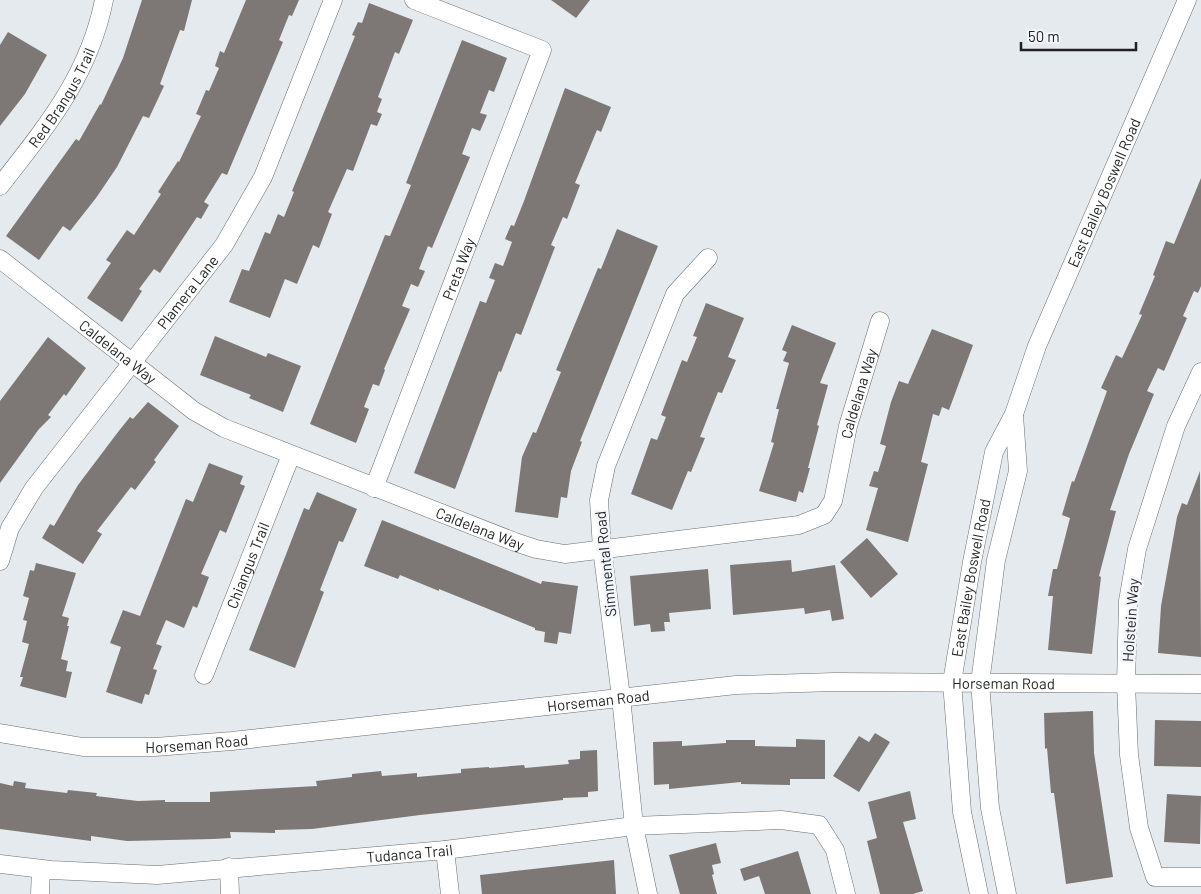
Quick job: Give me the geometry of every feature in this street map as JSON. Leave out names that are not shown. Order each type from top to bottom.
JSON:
[{"type":"street","name":"Red Brangus Trail","points":[[0,186],[57,113],[85,61],[99,24],[104,0]]},
{"type":"street","name":"Plamera Lane","points":[[0,561],[10,528],[34,488],[224,245],[263,177],[333,0]]},
{"type":"street","name":"Preta Way","points":[[374,488],[542,50],[414,0]]},
{"type":"street","name":"East Bailey Boswell Road","points":[[979,894],[962,812],[952,682],[972,562],[994,452],[1014,414],[1037,346],[1187,0]]},
{"type":"street","name":"Simmental Road","points":[[648,894],[634,826],[621,697],[602,549],[599,500],[606,466],[675,294],[708,258]]},
{"type":"street","name":"Caldelana Way","points":[[0,259],[194,411],[224,428],[374,488],[536,549],[565,554],[799,525],[824,515],[833,501],[848,426],[880,321]]},
{"type":"street","name":"Holstein Way","points":[[1201,372],[1176,426],[1137,549],[1128,601],[1126,684],[1129,755],[1139,828],[1155,877],[1201,877]]},
{"type":"street","name":"East Bailey Boswell Road","points":[[1007,894],[990,808],[980,683],[996,560],[1018,471],[1014,414]]},
{"type":"street","name":"Chiangus Trail","points":[[204,675],[291,455]]},
{"type":"street","name":"Horseman Road","points":[[0,733],[83,747],[155,747],[241,740],[736,685],[834,682],[1201,684]]},
{"type":"street","name":"Tudanca Trail","points":[[0,864],[41,869],[157,875],[229,867],[445,850],[634,826],[781,820],[819,825],[835,850],[846,894]]},
{"type":"street","points":[[445,850],[450,894]]},
{"type":"street","points":[[229,867],[230,894]]},
{"type":"street","points":[[40,894],[41,869]]},
{"type":"building","points":[[142,0],[192,0],[184,31],[180,30],[160,84],[164,86],[149,118],[143,116],[117,167],[96,198],[70,231],[63,226],[39,260],[6,236],[76,139],[79,141],[101,105],[123,58]]},
{"type":"building","points":[[246,0],[299,0],[292,16],[289,15],[279,40],[283,42],[227,175],[222,173],[204,202],[209,205],[201,219],[197,217],[160,273],[154,269],[139,289],[142,291],[122,322],[87,298],[111,263],[106,260],[127,230],[134,235],[161,194],[158,192],[179,162],[201,116],[196,114],[206,90],[209,91],[219,68],[215,66],[220,51],[224,53]]},
{"type":"building","points":[[551,0],[590,0],[576,18]]},
{"type":"building","points":[[369,3],[413,20],[399,54],[395,52],[378,97],[382,99],[377,112],[382,114],[377,126],[371,124],[353,171],[347,169],[328,212],[332,214],[319,248],[313,245],[297,284],[285,279],[270,318],[229,302],[242,269],[249,271],[265,232],[270,234],[278,214],[284,217],[294,192],[292,191],[355,36],[352,35],[358,22],[362,23]]},
{"type":"building","points":[[8,32],[47,55],[25,94],[0,126],[0,45]]},
{"type":"building","points":[[462,40],[507,58],[494,92],[489,90],[480,113],[487,115],[480,131],[472,128],[462,154],[470,157],[432,248],[428,246],[419,269],[425,271],[418,287],[411,284],[402,306],[410,309],[384,369],[379,386],[373,384],[364,407],[369,409],[356,443],[310,424],[385,235],[390,236],[411,185],[406,183]]},
{"type":"building","points":[[565,88],[611,107],[601,132],[597,130],[575,183],[580,185],[567,219],[563,217],[551,245],[555,247],[521,335],[516,333],[501,372],[499,371],[455,489],[414,473],[480,301],[486,303],[495,280],[489,278],[495,263],[503,266],[512,242],[505,239],[511,225],[514,226],[524,201]]},
{"type":"building","points":[[1201,178],[1201,286],[1198,293],[1194,291],[1183,316],[1187,318],[1164,371],[1158,368],[1147,391],[1154,394],[1129,454],[1110,510],[1116,511],[1099,576],[1101,577],[1092,654],[1048,650],[1053,596],[1048,596],[1053,569],[1057,569],[1070,518],[1062,515],[1072,481],[1074,482],[1107,391],[1101,388],[1116,355],[1122,358],[1142,315],[1139,314],[1155,276],[1153,275],[1166,241],[1174,244]]},
{"type":"building","points":[[617,229],[658,246],[580,441],[582,442],[571,471],[567,498],[561,497],[558,518],[515,512],[522,457],[533,432],[536,433],[561,372],[556,370],[598,268],[601,269]]},
{"type":"building","points":[[706,303],[744,318],[728,357],[736,360],[722,393],[718,392],[700,437],[705,438],[691,472],[688,471],[672,510],[631,494],[651,438],[657,440],[666,417],[661,415],[682,360],[687,362],[697,337],[693,336]]},
{"type":"building","points":[[792,325],[836,343],[820,383],[828,385],[817,425],[819,426],[808,468],[810,468],[803,493],[799,491],[796,502],[759,491],[774,443],[771,442],[779,409],[776,409],[789,363],[783,361],[787,352],[782,350]]},
{"type":"building","points":[[932,329],[973,345],[949,410],[942,407],[939,416],[933,414],[921,462],[928,464],[908,542],[866,530],[878,488],[869,486],[874,471],[878,472],[886,446],[880,444],[891,402],[899,381],[908,384]]},
{"type":"building","points":[[215,336],[266,357],[268,353],[301,366],[283,412],[249,398],[251,395],[200,375]]},
{"type":"building","points":[[48,337],[86,368],[66,396],[64,394],[48,415],[51,417],[39,429],[0,483],[0,401]]},
{"type":"building","points":[[148,402],[179,426],[135,490],[131,487],[97,531],[102,534],[83,564],[42,538],[50,524],[54,526],[78,485],[118,432],[130,417],[133,419]]},
{"type":"building","points":[[209,463],[243,476],[240,484],[245,486],[226,533],[220,530],[201,574],[209,577],[197,608],[193,606],[184,628],[166,620],[156,644],[162,646],[153,669],[157,670],[149,695],[145,694],[142,704],[106,692],[121,647],[110,643],[123,610],[140,616],[186,499],[193,502]]},
{"type":"building","points":[[1200,471],[1201,657],[1158,653],[1161,606],[1177,517],[1182,503],[1187,505]]},
{"type":"building","points":[[317,492],[357,509],[343,542],[339,541],[320,590],[324,592],[295,668],[249,650],[304,508],[309,510]]},
{"type":"building","points":[[382,520],[541,584],[542,581],[578,586],[571,634],[559,632],[557,644],[544,642],[545,632],[535,630],[535,628],[439,589],[439,591],[400,575],[398,579],[364,566]]},
{"type":"building","points":[[867,538],[898,574],[871,598],[840,562]]},
{"type":"building","points":[[791,560],[792,572],[835,565],[844,619],[832,621],[830,610],[805,614],[804,608],[733,615],[730,565]]},
{"type":"building","points":[[36,563],[76,573],[62,616],[69,618],[67,626],[69,626],[61,659],[68,661],[66,671],[72,672],[66,698],[20,686],[23,677],[20,677],[29,644],[22,642],[27,621],[23,620],[29,598],[23,596],[30,570],[34,571]]},
{"type":"building","points":[[708,569],[711,609],[669,613],[670,622],[664,622],[665,631],[651,632],[650,624],[634,626],[630,576]]},
{"type":"building","points":[[1093,711],[1094,753],[1113,877],[1066,884],[1054,793],[1051,793],[1047,748],[1045,749],[1044,713]]},
{"type":"building","points":[[1155,720],[1201,721],[1201,767],[1154,766]]},
{"type":"building","points":[[875,733],[890,742],[859,792],[833,776],[859,736],[869,742]]},
{"type":"building","points":[[796,739],[825,740],[825,779],[790,779],[790,785],[741,784],[741,782],[669,789],[669,784],[654,785],[653,742],[682,741],[682,746],[726,743],[726,740],[755,740],[755,746],[796,747]]},
{"type":"building","points":[[597,750],[598,791],[588,792],[588,797],[563,798],[563,800],[420,815],[312,829],[275,830],[275,833],[230,832],[231,838],[213,839],[127,841],[91,836],[91,841],[0,829],[0,783],[13,786],[14,781],[26,783],[25,788],[67,793],[68,790],[97,793],[96,796],[138,801],[210,802],[210,792],[317,786],[316,781],[352,777],[352,774],[381,771],[382,776],[417,773],[417,777],[461,773],[461,769],[524,765],[525,768],[569,764],[568,760],[580,759],[580,751]]},
{"type":"building","points":[[910,791],[916,819],[903,822],[923,891],[913,894],[880,894],[867,841],[877,838],[868,802]]},
{"type":"building","points":[[1167,794],[1201,796],[1200,844],[1164,842]]},
{"type":"building","points":[[716,843],[721,863],[712,865],[714,874],[712,875],[717,894],[680,894],[669,855]]},
{"type":"building","points":[[798,851],[811,894],[765,894],[759,876],[744,881],[740,869]]},
{"type":"building","points":[[614,860],[616,894],[482,894],[480,875]]}]
